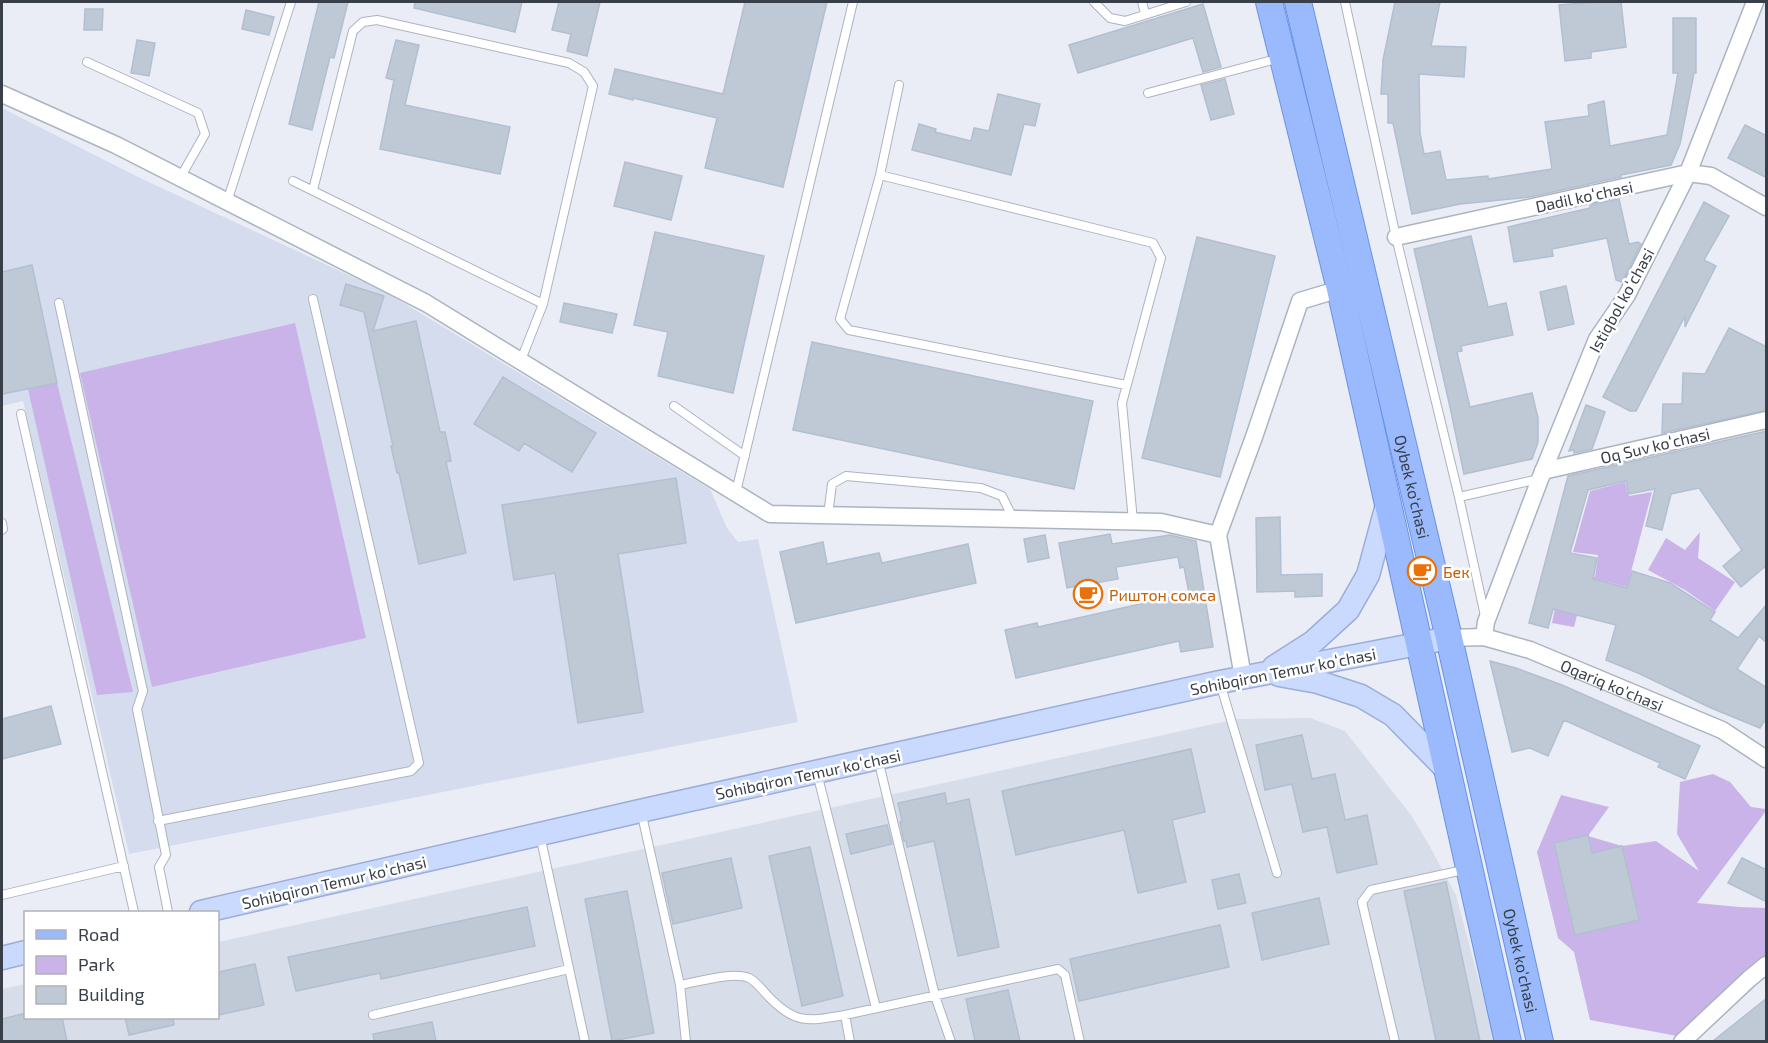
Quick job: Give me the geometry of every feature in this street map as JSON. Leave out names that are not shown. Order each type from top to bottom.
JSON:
[{"type":"main road","name":"Oybek ko‘chasi","points":[[1269,2],[1340,289],[1508,1041]]},
{"type":"main road","name":"Oybek ko‘chasi","points":[[1298,2],[1449,638],[1540,1041]]},
{"type":"main road","points":[[1265,673],[1313,642],[1348,610],[1368,575],[1387,505]]},
{"type":"main road","name":"Sohibqiron Temur koʻchasi","points":[[205,911],[640,811],[1220,682],[1449,638]]},
{"type":"main road","points":[[1265,673],[1318,682],[1361,696],[1393,715],[1446,769]]},
{"type":"main road","points":[[2,958],[24,952]]},
{"type":"street","name":"Istiqbol koʻchasi","points":[[1485,629],[1541,475],[1597,339],[1627,295],[1688,173],[1755,2]]},
{"type":"street","points":[[2,94],[116,146],[426,303],[770,514],[1161,522],[1218,535]]},
{"type":"street","name":"Dadil koʻchasi","points":[[1396,237],[1688,173],[1711,176],[1767,207]]},
{"type":"street","points":[[1243,677],[1218,535],[1300,301],[1340,289]]},
{"type":"street","name":"Oq Suv koʻchasi","points":[[1541,475],[1767,420]]},
{"type":"street","name":"Oqariq ko'chasi","points":[[1449,638],[1485,629],[1722,730],[1767,759]]},
{"type":"street","points":[[1682,1041],[1767,965]]},
{"type":"lane","points":[[227,202],[291,2]]},
{"type":"lane","points":[[736,492],[852,2]]},
{"type":"lane","points":[[1094,2],[1110,18],[1125,21],[1186,2]]},
{"type":"lane","points":[[1142,2],[1145,13]]},
{"type":"lane","points":[[1346,2],[1396,237],[1459,496],[1485,629]]},
{"type":"lane","points":[[313,190],[353,31],[363,22],[377,20],[569,63],[584,72],[592,86],[543,304],[521,360]]},
{"type":"lane","points":[[1148,93],[1283,57]]},
{"type":"lane","points":[[87,62],[198,113],[205,134],[180,178]]},
{"type":"lane","points":[[899,85],[880,175],[840,319],[849,330],[1126,385]]},
{"type":"lane","points":[[880,175],[1153,243],[1161,258],[1122,403],[1133,521]]},
{"type":"lane","points":[[293,181],[543,304]]},
{"type":"lane","points":[[158,820],[411,771],[419,763],[314,299]]},
{"type":"lane","points":[[59,303],[143,691],[136,709],[166,855],[159,867],[168,911]]},
{"type":"lane","points":[[674,406],[745,456]]},
{"type":"lane","points":[[21,414],[134,911]]},
{"type":"lane","points":[[1459,496],[1541,475]]},
{"type":"lane","points":[[828,515],[832,484],[846,476],[981,488],[1002,496],[1014,519]]},
{"type":"lane","points":[[2,523],[2,530]]},
{"type":"lane","points":[[1220,682],[1277,873]]},
{"type":"lane","points":[[878,759],[935,996],[951,1041]]},
{"type":"lane","points":[[817,772],[876,1008]]},
{"type":"lane","points":[[640,811],[680,985],[686,1041]]},
{"type":"lane","points":[[540,834],[585,1041]]},
{"type":"lane","points":[[2,895],[124,866]]},
{"type":"lane","points":[[1395,1041],[1362,902],[1371,890],[1468,869]]},
{"type":"lane","points":[[373,1015],[569,969]]},
{"type":"lane","points":[[680,985],[735,975],[750,978],[787,1013],[810,1021],[1058,969],[1065,975],[1080,1041]]},
{"type":"lane","points":[[845,1015],[850,1041]]},
{"type":"shaded area","points":[[2,108],[138,177],[389,294],[710,489],[727,528],[738,542],[758,539],[798,722],[129,854],[23,401],[2,406]]},
{"type":"shaded area","points":[[1310,718],[1345,731],[1411,815],[1456,895],[1495,1041],[2,1042],[2,989],[24,984],[24,1019],[219,1019],[219,942],[1236,719]]},
{"type":"green space","points":[[295,323],[366,638],[152,687],[80,373]]},
{"type":"green space","points":[[57,383],[133,692],[97,695],[28,389]]},
{"type":"green space","points":[[1625,482],[1629,496],[1652,492],[1627,587],[1587,577],[1574,627],[1552,623],[1559,588],[1574,575],[1595,577],[1598,555],[1573,552],[1590,491]]},
{"type":"green space","points":[[1700,532],[1698,558],[1735,582],[1715,611],[1685,590],[1648,570],[1666,538],[1685,550]]},
{"type":"green space","points":[[1713,774],[1730,782],[1751,807],[1766,809],[1766,811],[1697,903],[1766,908],[1766,958],[1683,1037],[1590,1020],[1574,952],[1558,938],[1537,852],[1561,795],[1609,807],[1588,836],[1622,846],[1656,841],[1699,871],[1677,834],[1680,782]]},
{"type":"building","points":[[319,2],[348,2],[334,58],[330,57],[312,130],[289,124]]},
{"type":"building","points":[[415,2],[522,2],[515,32],[414,8]]},
{"type":"building","points":[[559,2],[600,2],[587,56],[567,51],[571,34],[552,30]]},
{"type":"building","points":[[745,2],[827,2],[783,187],[705,168],[717,118],[609,94],[615,69],[723,94]]},
{"type":"building","points":[[1395,2],[1440,2],[1431,46],[1466,47],[1464,77],[1419,74],[1420,133],[1424,154],[1440,151],[1446,180],[1488,176],[1488,179],[1552,169],[1545,122],[1589,116],[1588,105],[1604,101],[1610,146],[1667,135],[1678,73],[1673,73],[1673,18],[1696,18],[1696,73],[1694,73],[1680,144],[1671,165],[1530,197],[1460,204],[1412,214],[1393,123],[1388,123],[1388,94],[1381,94],[1383,60]]},
{"type":"building","points":[[1621,2],[1626,47],[1591,52],[1591,58],[1565,61],[1559,5]]},
{"type":"building","points":[[1203,4],[1221,67],[1203,72],[1193,38],[1078,73],[1069,45]]},
{"type":"building","points":[[85,9],[103,9],[102,30],[84,30]]},
{"type":"building","points":[[246,10],[274,17],[269,35],[242,29]]},
{"type":"building","points":[[137,40],[155,43],[149,76],[131,73]]},
{"type":"building","points":[[396,40],[419,45],[405,105],[510,127],[500,174],[380,149],[394,80],[386,78]]},
{"type":"building","points":[[1225,79],[1234,114],[1211,120],[1201,85]]},
{"type":"building","points":[[998,94],[1040,104],[1035,126],[1024,124],[1011,175],[912,150],[919,124],[936,129],[935,132],[971,141],[974,128],[989,131]]},
{"type":"building","points":[[1745,125],[1767,136],[1767,178],[1728,158]]},
{"type":"building","points":[[625,162],[682,176],[671,220],[614,206]]},
{"type":"building","points":[[1619,199],[1629,244],[1638,242],[1641,244],[1622,282],[1616,280],[1607,238],[1552,249],[1553,256],[1514,262],[1508,227]]},
{"type":"building","points":[[1704,202],[1729,216],[1704,260],[1716,266],[1685,327],[1685,316],[1636,411],[1630,411],[1603,397]]},
{"type":"building","points":[[655,232],[764,256],[733,393],[658,376],[668,332],[634,325]]},
{"type":"building","points":[[1471,236],[1488,307],[1506,303],[1513,335],[1461,346],[1462,351],[1457,352],[1470,407],[1532,393],[1538,418],[1538,442],[1532,459],[1464,474],[1414,249]]},
{"type":"building","points":[[1197,237],[1275,256],[1220,477],[1142,458]]},
{"type":"building","points":[[32,265],[57,383],[2,394],[2,272]]},
{"type":"building","points":[[346,284],[384,296],[373,331],[416,321],[440,432],[445,432],[451,461],[446,462],[466,553],[419,564],[391,446],[393,446],[364,312],[340,305]]},
{"type":"building","points":[[1566,286],[1574,324],[1548,330],[1540,292]]},
{"type":"building","points":[[564,303],[617,314],[612,333],[560,322]]},
{"type":"building","points":[[1729,328],[1767,347],[1767,410],[1662,433],[1663,404],[1682,404],[1683,373],[1705,374]]},
{"type":"building","points":[[812,342],[1093,401],[1074,489],[793,430]]},
{"type":"building","points":[[503,377],[596,433],[572,472],[524,443],[519,451],[474,424]]},
{"type":"building","points":[[1586,405],[1605,412],[1592,449],[1574,453],[1574,450],[1569,451]]},
{"type":"building","points":[[1767,431],[1767,565],[1741,587],[1723,566],[1742,550],[1699,488],[1671,494],[1662,530],[1646,526],[1655,489],[1629,494],[1626,481],[1588,490],[1570,553],[1597,558],[1593,579],[1627,588],[1632,571],[1670,583],[1715,612],[1710,620],[1738,638],[1767,604],[1767,643],[1759,636],[1737,669],[1767,688],[1767,717],[1760,728],[1606,660],[1616,625],[1553,609],[1548,628],[1529,623],[1568,476]]},
{"type":"building","points":[[676,478],[686,543],[618,554],[643,712],[578,723],[555,573],[514,580],[502,505]]},
{"type":"building","points":[[1280,517],[1281,575],[1322,574],[1322,596],[1295,597],[1295,591],[1257,592],[1256,518]]},
{"type":"building","points":[[1110,534],[1112,544],[1170,535],[1196,541],[1213,647],[1181,652],[1179,641],[1016,678],[1005,630],[1037,623],[1038,627],[1189,593],[1184,567],[1180,568],[1178,557],[1116,567],[1118,579],[1067,588],[1059,543]]},
{"type":"building","points":[[1045,535],[1049,558],[1028,562],[1024,539]]},
{"type":"building","points":[[823,542],[827,564],[879,553],[882,563],[968,544],[976,583],[796,623],[780,552]]},
{"type":"building","points":[[1490,661],[1562,685],[1700,746],[1685,779],[1658,767],[1660,763],[1564,720],[1548,756],[1530,748],[1512,752]]},
{"type":"building","points":[[51,706],[61,744],[2,759],[2,719]]},
{"type":"building","points":[[1302,735],[1312,779],[1335,774],[1345,820],[1367,815],[1377,864],[1337,873],[1327,827],[1303,832],[1292,784],[1265,790],[1256,745]]},
{"type":"building","points":[[1191,749],[1205,812],[1172,820],[1186,882],[1138,893],[1124,830],[1016,855],[1002,791]]},
{"type":"building","points":[[945,793],[947,804],[969,799],[999,947],[958,956],[934,841],[907,847],[900,822],[902,821],[898,803]]},
{"type":"building","points":[[887,825],[892,844],[851,854],[846,834]]},
{"type":"building","points":[[1588,835],[1592,853],[1622,846],[1639,920],[1575,935],[1554,843]]},
{"type":"building","points":[[810,847],[843,996],[802,1006],[769,856]]},
{"type":"building","points":[[731,858],[742,908],[673,924],[662,873]]},
{"type":"building","points":[[1742,858],[1767,870],[1767,902],[1728,883]]},
{"type":"building","points":[[1239,874],[1246,903],[1218,909],[1212,880]]},
{"type":"building","points":[[1446,882],[1480,1041],[1436,1041],[1404,891]]},
{"type":"building","points":[[627,891],[654,1033],[612,1041],[585,899]]},
{"type":"building","points":[[1319,898],[1329,944],[1262,960],[1252,913]]},
{"type":"building","points":[[527,907],[535,946],[381,979],[380,973],[296,991],[288,957]]},
{"type":"building","points":[[1220,925],[1229,967],[1079,1001],[1070,959]]},
{"type":"building","points":[[255,964],[264,1005],[219,1015],[219,972]]},
{"type":"building","points":[[1008,990],[1020,1041],[975,1041],[966,999]]},
{"type":"building","points":[[1767,998],[1767,1041],[1713,1041]]},
{"type":"building","points":[[24,1014],[24,1019],[62,1019],[67,1041],[2,1041],[2,1019]]},
{"type":"building","points":[[125,1019],[173,1019],[174,1025],[129,1035]]},
{"type":"building","points":[[432,1022],[436,1041],[374,1041],[373,1034]]},
{"type":"place","name":"Бек","points":[[1422,571]]},
{"type":"place","name":"Риштон сомса","points":[[1088,594]]}]
